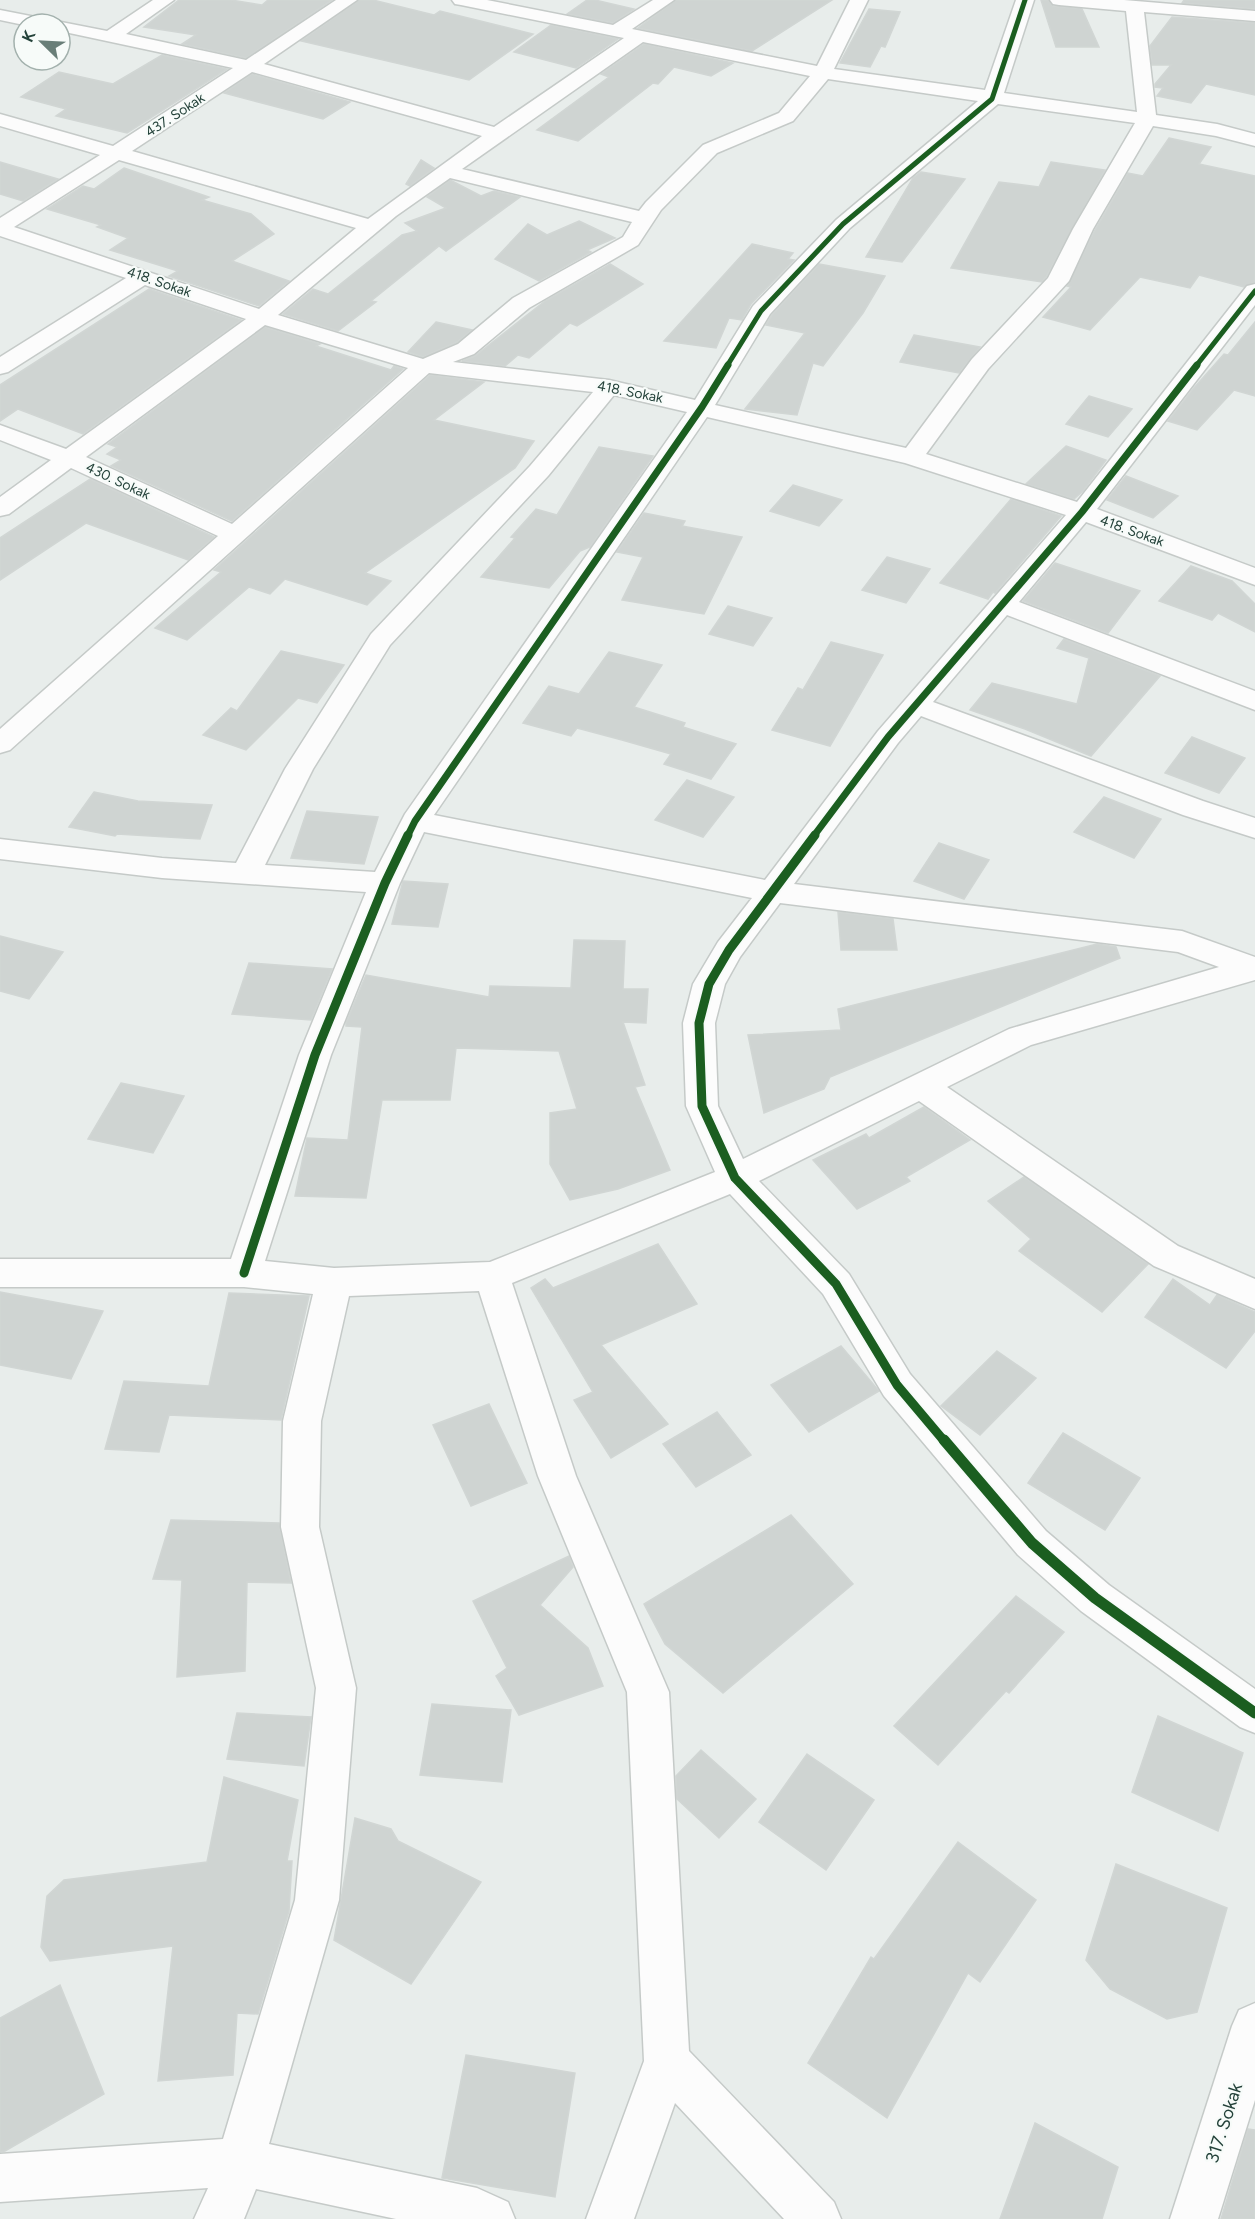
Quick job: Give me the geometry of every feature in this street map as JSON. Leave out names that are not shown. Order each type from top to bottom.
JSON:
[{"type":"street","points":[[111,36],[165,0]]},
{"type":"street","name":"437. Sokak","points":[[0,228],[348,0]]},
{"type":"street","points":[[461,0],[823,73],[992,99],[1148,119],[1217,130],[1255,140]]},
{"type":"street","points":[[554,17],[566,0]]},
{"type":"street","points":[[617,31],[665,0]]},
{"type":"street","points":[[0,744],[424,366],[466,349],[521,303],[611,254],[630,241],[653,206],[710,149],[786,117],[823,73],[859,0]]},
{"type":"street","points":[[244,1273],[315,1055],[385,883],[415,820],[702,407],[761,311],[843,224],[992,99],[1025,0]]},
{"type":"street","points":[[1059,0],[1135,8],[1210,6],[1255,16]]},
{"type":"street","points":[[912,457],[980,364],[1058,281],[1083,229],[1148,119],[1135,8]]},
{"type":"street","points":[[72,28],[249,66],[497,134]]},
{"type":"street","points":[[0,509],[262,317],[371,226],[497,134],[641,35]]},
{"type":"street","points":[[0,120],[371,226]]},
{"type":"street","points":[[446,171],[645,219]]},
{"type":"street","name":"418. Sokak","points":[[0,228],[319,336],[424,366],[609,387],[912,457],[1252,568]]},
{"type":"street","points":[[0,367],[143,277]]},
{"type":"street","points":[[1255,291],[1082,512],[888,737],[729,950],[709,984],[699,1023],[702,1106],[735,1178],[836,1284],[897,1385],[1032,1543],[1095,1598],[1255,1713]]},
{"type":"street","points":[[245,874],[298,768],[380,640],[539,471],[609,387]]},
{"type":"street","name":"430. Sokak","points":[[0,432],[68,458],[234,534]]},
{"type":"street","points":[[1004,605],[1255,701]]},
{"type":"street","points":[[916,705],[1193,808],[1255,828]]},
{"type":"street","points":[[415,820],[772,892],[1182,942],[1255,968]]},
{"type":"street","points":[[0,849],[162,868],[385,883]]},
{"type":"street","points":[[0,1273],[244,1273],[334,1282],[492,1276],[735,1178],[1020,1037],[1255,968]]},
{"type":"street","points":[[921,1086],[1166,1256],[1255,1295]]},
{"type":"street","points":[[492,1276],[556,1476],[648,1692],[667,2061],[610,2219]]},
{"type":"street","points":[[218,2219],[230,2195],[317,1900],[336,1688],[300,1527],[302,1420],[334,1282]]},
{"type":"street","name":"317. Sokak","points":[[1194,2219],[1255,2026]]},
{"type":"street","points":[[667,2061],[818,2219]]},
{"type":"street","points":[[0,2178],[240,2162],[477,2212],[491,2219]]},
{"type":"building","points":[[179,0],[231,0],[262,5],[268,0],[332,0],[246,58],[182,44],[196,35],[144,27]]},
{"type":"building","points":[[359,0],[373,0],[434,15],[440,11],[533,34],[469,80],[301,41]]},
{"type":"building","points":[[587,0],[634,9],[613,23],[567,14]]},
{"type":"building","points":[[676,0],[832,0],[752,51],[638,28]]},
{"type":"building","points":[[1041,0],[1048,0],[1053,6],[1082,9],[1099,47],[1056,47]]},
{"type":"building","points":[[1184,0],[1255,0],[1255,9],[1182,3]]},
{"type":"building","points":[[869,9],[900,12],[885,47],[881,46],[870,67],[840,63]]},
{"type":"building","points":[[1172,17],[1255,23],[1255,95],[1206,84],[1191,103],[1157,96],[1163,88],[1155,87],[1155,84],[1171,65],[1152,65],[1150,46]]},
{"type":"building","points":[[551,25],[618,39],[576,68],[514,52]]},
{"type":"building","points":[[644,44],[733,63],[711,76],[674,67],[658,84],[653,83],[578,141],[537,130],[609,77],[601,74]]},
{"type":"building","points":[[162,55],[227,69],[127,133],[56,116],[66,109],[21,97],[59,72],[113,84]]},
{"type":"building","points":[[252,74],[350,102],[323,119],[224,93]]},
{"type":"building","points":[[1169,138],[1211,147],[1199,164],[1255,176],[1255,282],[1244,287],[1199,275],[1190,288],[1140,277],[1090,330],[1043,317],[1071,287],[1067,286],[1095,230],[1128,173],[1143,176]]},
{"type":"building","points":[[421,160],[434,168],[410,186],[406,184]]},
{"type":"building","points":[[0,162],[58,179],[23,201],[0,194]]},
{"type":"building","points":[[1051,162],[1105,170],[1042,282],[951,268],[999,182],[1039,187]]},
{"type":"building","points":[[124,168],[209,197],[202,200],[251,214],[274,234],[232,261],[289,281],[259,306],[169,276],[178,271],[110,250],[128,238],[97,227],[101,225],[47,209],[83,186],[94,189]]},
{"type":"building","points":[[921,172],[965,179],[902,262],[866,257],[913,178]]},
{"type":"building","points":[[450,180],[481,196],[494,191],[520,197],[446,251],[439,246],[371,301],[376,302],[338,331],[283,314],[313,289],[328,294],[402,235],[417,231],[405,223],[446,208],[427,197]]},
{"type":"building","points":[[579,221],[615,238],[587,250],[591,252],[539,281],[495,259],[528,224],[547,235]]},
{"type":"building","points":[[752,244],[793,253],[788,259],[794,260],[751,304],[742,320],[729,318],[716,348],[664,341]]},
{"type":"building","points":[[610,264],[643,284],[577,326],[570,323],[529,358],[518,355],[505,366],[462,361],[475,356],[545,301]]},
{"type":"building","points":[[819,264],[885,276],[863,313],[823,366],[813,363],[797,415],[745,409],[805,333],[766,325],[772,315]]},
{"type":"building","points":[[149,289],[241,320],[83,434],[18,409],[0,421],[0,385]]},
{"type":"building","points":[[436,322],[472,330],[457,342],[423,357],[408,352]]},
{"type":"building","points":[[1255,322],[1255,396],[1234,390],[1197,430],[1168,421],[1193,389],[1224,354],[1228,355]]},
{"type":"building","points":[[265,327],[391,370],[394,366],[403,369],[232,521],[111,466],[121,460],[107,454],[117,447],[108,444]]},
{"type":"building","points":[[914,335],[980,347],[959,373],[900,362]]},
{"type":"building","points":[[430,375],[484,382],[434,420],[534,441],[515,468],[365,573],[391,581],[367,605],[285,579],[270,594],[249,587],[187,640],[155,628],[221,572],[214,570]]},
{"type":"building","points":[[1089,396],[1132,409],[1108,437],[1066,424]]},
{"type":"building","points":[[1066,446],[1106,460],[1083,491],[1074,499],[1026,484]]},
{"type":"building","points":[[599,447],[653,456],[590,547],[580,551],[549,588],[481,577],[515,538],[511,537],[536,509],[557,515]]},
{"type":"building","points":[[1126,476],[1178,496],[1153,518],[1107,500]]},
{"type":"building","points":[[90,479],[214,537],[188,560],[86,523],[0,580],[0,538]]},
{"type":"building","points":[[793,485],[842,500],[819,526],[770,511]]},
{"type":"building","points":[[1011,499],[1061,516],[988,599],[940,583]]},
{"type":"building","points":[[644,513],[685,521],[682,526],[742,537],[704,614],[622,600],[643,557],[617,552]]},
{"type":"building","points":[[887,557],[930,569],[906,603],[862,590]]},
{"type":"building","points":[[1055,563],[1140,591],[1108,633],[1023,601]]},
{"type":"building","points":[[1191,566],[1232,581],[1255,604],[1255,632],[1218,613],[1212,620],[1159,601]]},
{"type":"building","points":[[728,606],[772,618],[753,646],[709,634]]},
{"type":"building","points":[[1064,639],[1160,676],[1091,756],[970,710],[992,683],[1077,704],[1089,658],[1057,648]]},
{"type":"building","points":[[831,642],[883,655],[830,746],[772,730],[798,688],[803,690]]},
{"type":"building","points":[[281,651],[344,665],[317,703],[298,698],[246,750],[203,735],[231,708],[237,711]]},
{"type":"building","points":[[609,652],[662,665],[634,707],[685,723],[683,727],[736,744],[711,779],[664,764],[671,754],[577,728],[571,736],[523,723],[549,686],[579,694]]},
{"type":"building","points":[[1192,737],[1245,758],[1219,793],[1165,773]]},
{"type":"building","points":[[687,780],[734,797],[703,837],[655,820]]},
{"type":"building","points":[[94,792],[138,801],[212,805],[200,839],[117,834],[115,836],[69,827]]},
{"type":"building","points":[[1104,797],[1161,819],[1134,858],[1074,832]]},
{"type":"building","points":[[307,811],[378,817],[364,864],[291,858]]},
{"type":"building","points":[[939,843],[989,860],[964,899],[914,881]]},
{"type":"building","points":[[403,881],[448,884],[438,927],[392,924]]},
{"type":"building","points":[[838,912],[893,919],[897,950],[841,950]]},
{"type":"building","points":[[0,936],[63,952],[29,999],[0,991]]},
{"type":"building","points":[[574,940],[625,941],[623,989],[648,989],[646,1023],[623,1022],[645,1085],[635,1087],[670,1170],[618,1189],[570,1200],[550,1164],[550,1113],[577,1109],[559,1051],[456,1048],[450,1100],[382,1100],[366,1198],[295,1196],[307,1138],[348,1140],[362,1027],[346,1026],[346,1023],[366,975],[489,997],[490,986],[571,988]]},
{"type":"building","points":[[1097,944],[1116,947],[1120,958],[830,1077],[824,1089],[764,1113],[748,1035],[841,1030],[838,1009]]},
{"type":"building","points":[[249,963],[332,969],[311,1020],[232,1014]]},
{"type":"building","points":[[121,1083],[184,1096],[153,1153],[88,1139]]},
{"type":"building","points":[[924,1107],[970,1140],[906,1177],[910,1181],[857,1209],[813,1160],[866,1134],[869,1138]]},
{"type":"building","points":[[1024,1177],[1148,1264],[1102,1312],[1019,1251],[1031,1239],[988,1201]]},
{"type":"building","points":[[658,1244],[697,1304],[601,1345],[668,1424],[611,1458],[574,1400],[593,1392],[531,1288],[545,1279],[553,1288]]},
{"type":"building","points":[[1173,1279],[1210,1305],[1217,1295],[1255,1312],[1255,1331],[1226,1368],[1145,1317]]},
{"type":"building","points":[[0,1292],[103,1311],[71,1379],[0,1365]]},
{"type":"building","points":[[229,1293],[309,1296],[281,1420],[169,1415],[159,1452],[105,1449],[124,1381],[209,1386]]},
{"type":"building","points":[[841,1346],[879,1391],[809,1432],[771,1385]]},
{"type":"building","points":[[997,1351],[1036,1378],[980,1435],[941,1406]]},
{"type":"building","points":[[489,1404],[527,1483],[471,1506],[433,1425]]},
{"type":"building","points":[[717,1412],[751,1455],[696,1487],[663,1444]]},
{"type":"building","points":[[1063,1433],[1140,1478],[1105,1530],[1028,1483]]},
{"type":"building","points":[[791,1515],[853,1584],[723,1693],[665,1644],[644,1604]]},
{"type":"building","points":[[171,1520],[279,1523],[291,1583],[247,1582],[245,1671],[177,1677],[182,1580],[153,1579]]},
{"type":"building","points":[[569,1556],[573,1567],[540,1605],[588,1648],[603,1686],[519,1715],[496,1676],[507,1668],[473,1601]]},
{"type":"building","points":[[1016,1596],[1064,1632],[1009,1693],[1006,1691],[938,1765],[894,1726]]},
{"type":"building","points":[[432,1704],[511,1710],[502,1782],[420,1775]]},
{"type":"building","points":[[237,1713],[311,1717],[304,1766],[227,1759]]},
{"type":"building","points":[[1158,1716],[1243,1753],[1218,1831],[1132,1792]]},
{"type":"building","points":[[701,1750],[756,1799],[719,1838],[677,1799],[676,1776]]},
{"type":"building","points":[[807,1754],[874,1800],[826,1870],[759,1822]]},
{"type":"building","points":[[224,1777],[298,1800],[287,1861],[292,1861],[289,1911],[258,2014],[237,2013],[233,2075],[158,2081],[173,1946],[50,1961],[41,1947],[47,1896],[64,1880],[207,1862]]},
{"type":"building","points":[[355,1818],[391,1829],[398,1841],[481,1882],[411,1984],[334,1940]]},
{"type":"building","points":[[958,1842],[1036,1900],[980,1982],[968,1973],[887,2118],[808,2063],[871,1957],[874,1959]]},
{"type":"building","points":[[1116,1864],[1227,1908],[1197,2012],[1167,2019],[1110,1989],[1086,1960]]},
{"type":"building","points":[[60,1985],[104,2094],[0,2152],[0,2018]]},
{"type":"building","points":[[466,2055],[575,2073],[555,2197],[442,2178]]},
{"type":"building","points":[[1035,2123],[1118,2167],[1102,2219],[1000,2219]]},
{"type":"building","points":[[1248,2129],[1255,2130],[1255,2219],[1221,2219]]},
{"type":"cycle path","points":[[244,1273],[315,1055],[385,883],[415,821],[702,407],[761,311],[843,224],[992,99],[1025,0]]},
{"type":"cycle path","points":[[1255,291],[1082,512],[888,737],[729,950],[709,984],[699,1023],[702,1106],[735,1178],[836,1284],[897,1385],[1032,1543],[1095,1598],[1255,1713]]}]
